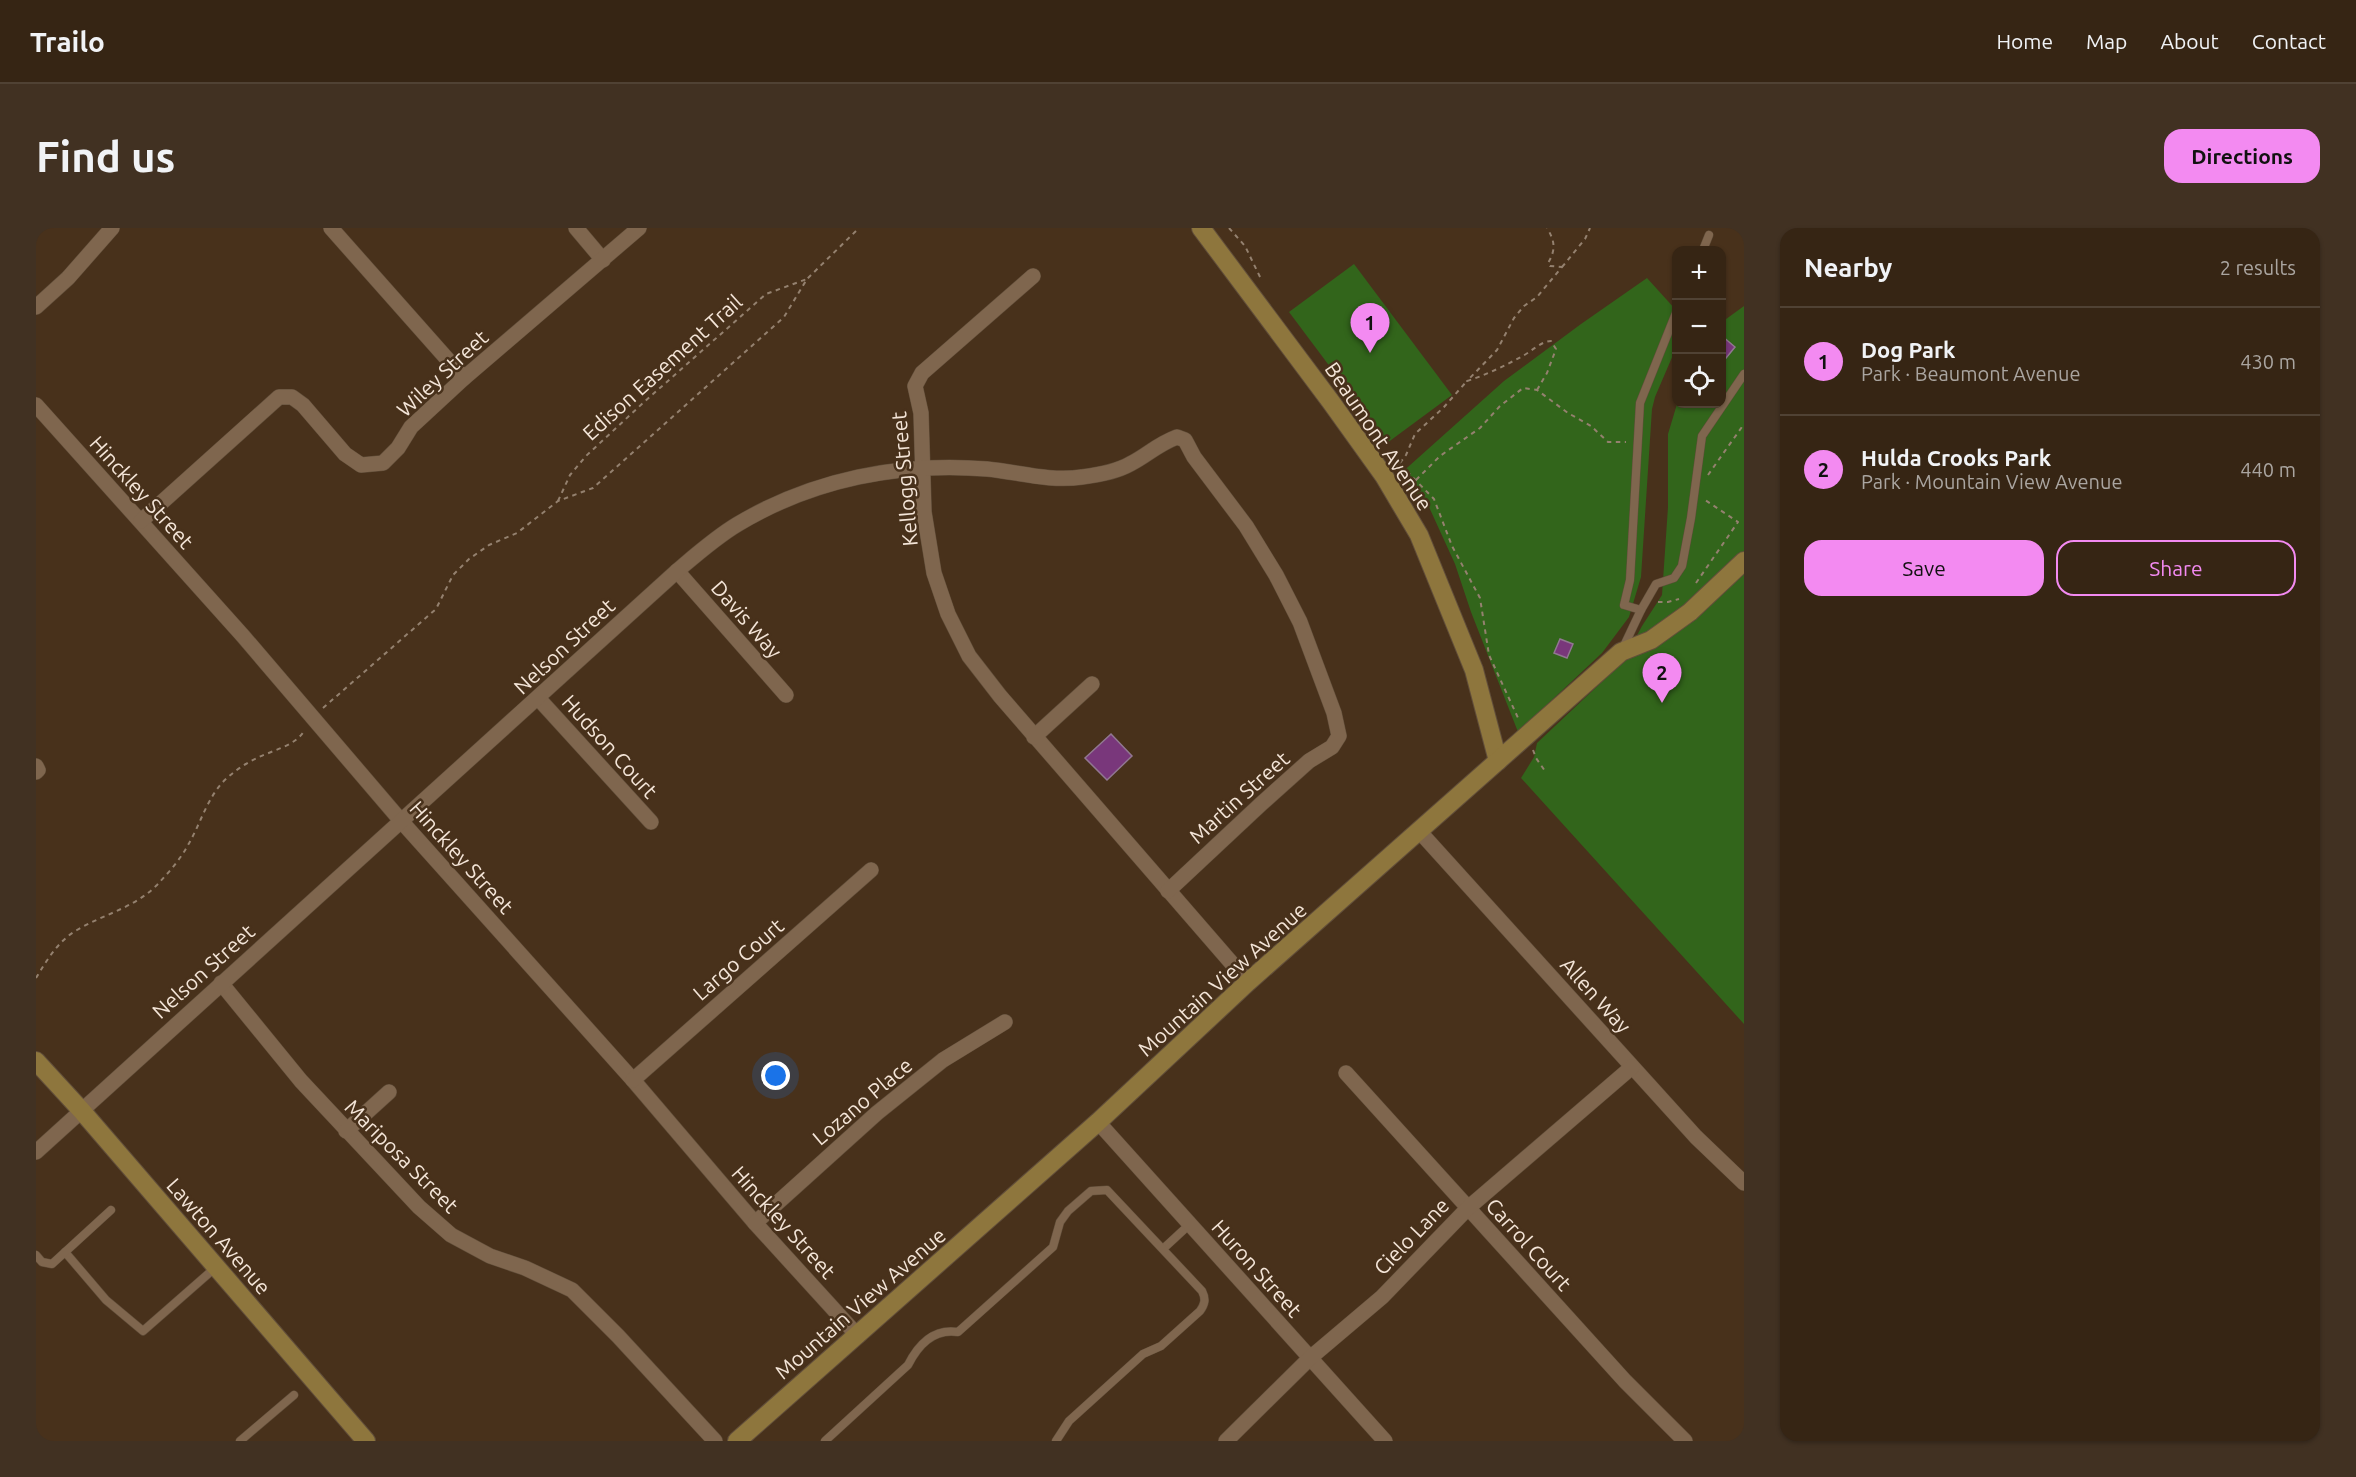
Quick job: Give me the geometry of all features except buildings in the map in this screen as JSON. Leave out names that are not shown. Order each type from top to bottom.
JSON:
[{"type":"street","points":[[36,307],[68,278],[112,228]]},
{"type":"street","points":[[331,228],[464,378]]},
{"type":"street","points":[[576,228],[603,260]]},
{"type":"street","name":"Wiley Street","points":[[141,521],[279,397],[292,397],[303,405],[345,454],[362,465],[383,463],[398,448],[411,427],[464,378],[639,228]]},
{"type":"street","name":"Beaumont Avenue","points":[[1201,228],[1384,476],[1419,535],[1474,670],[1498,761]]},
{"type":"street","name":"Kellogg Street","points":[[1033,276],[922,374],[915,386],[921,413],[924,512],[934,573],[948,614],[969,656],[1034,737],[1248,982]]},
{"type":"street","name":"Hinckley Street","points":[[36,405],[141,521],[402,822],[633,1080],[754,1223],[858,1336]]},
{"type":"street","name":"Nelson Street","points":[[36,1152],[677,571],[738,524],[787,499],[829,483],[922,468],[987,469],[1051,478],[1079,478],[1129,465],[1158,444],[1177,437],[1185,440],[1194,457],[1246,526],[1276,575],[1300,622],[1334,713],[1339,736]]},
{"type":"street","name":"Mountain View Avenue","points":[[737,1441],[1098,1122],[1248,982],[1622,652],[1651,640],[1690,612],[1744,561]]},
{"type":"street","name":"Davis Way","points":[[677,571],[786,695]]},
{"type":"street","points":[[1034,737],[1092,684]]},
{"type":"street","name":"Hudson Court","points":[[538,698],[651,822]]},
{"type":"street","name":"Martin Street","points":[[1168,891],[1309,761],[1332,747],[1339,736]]},
{"type":"street","name":"Allen Way","points":[[1420,832],[1696,1137],[1744,1183]]},
{"type":"street","name":"Largo Court","points":[[633,1080],[871,870]]},
{"type":"street","name":"Mariposa Street","points":[[221,982],[301,1081],[419,1207],[451,1235],[490,1257],[525,1268],[572,1290],[715,1441]]},
{"type":"street","name":"Lozano Place","points":[[754,1223],[877,1113],[943,1060],[1005,1022]]},
{"type":"street","name":"Lawton Avenue","points":[[36,1061],[81,1110],[366,1441]]},
{"type":"street","name":"Cielo Lane","points":[[1226,1441],[1310,1358],[1382,1297],[1468,1208],[1632,1067]]},
{"type":"street","name":"Carrol Court","points":[[1346,1073],[1625,1381],[1685,1441]]},
{"type":"street","points":[[346,1131],[389,1092]]},
{"type":"street","name":"Huron Street","points":[[1098,1122],[1385,1441]]},
{"type":"lane","points":[[1705,246],[1709,235]]},
{"type":"lane","points":[[1641,610],[1624,605],[1630,580],[1640,403],[1672,324]]},
{"type":"lane","points":[[1622,652],[1656,584],[1674,578],[1682,567],[1702,436],[1744,374]]},
{"type":"lane","points":[[825,1441],[904,1369],[915,1351],[931,1336],[949,1330],[958,1332],[1053,1247],[1059,1222],[1079,1200],[1091,1191],[1107,1190],[1202,1291],[1205,1297],[1204,1305],[1161,1346],[1143,1354],[1069,1420],[1056,1441]]},
{"type":"lane","points":[[36,1255],[42,1262],[52,1264],[111,1210]]},
{"type":"lane","points":[[1164,1248],[1190,1224]]},
{"type":"lane","points":[[65,1252],[106,1300],[143,1331],[216,1267]]},
{"type":"lane","points":[[240,1441],[294,1395]]},
{"type":"path","name":"Edison Easement Trail","points":[[36,978],[49,956],[65,939],[77,930],[136,902],[156,885],[188,846],[215,791],[225,780],[256,758],[288,745],[302,735],[312,717],[436,609],[453,575],[469,559],[489,544],[517,533],[558,501],[593,488],[784,317],[807,279],[859,228]]},
{"type":"path","points":[[1547,228],[1553,238],[1554,252],[1548,263],[1550,266],[1562,267]]},
{"type":"path","points":[[1384,476],[1406,455],[1415,434],[1444,407],[1497,350],[1514,318],[1524,306],[1537,297],[1585,239],[1590,228]]},
{"type":"path","name":"Edison Easement Trail","points":[[558,501],[570,475],[586,456],[643,403],[766,294],[807,279]]},
{"type":"path","points":[[1467,381],[1520,358],[1545,341],[1551,340],[1556,349],[1547,373],[1537,390]]},
{"type":"path","points":[[1416,480],[1440,456],[1480,428],[1512,395],[1523,388],[1537,390],[1568,413],[1591,426],[1608,442],[1637,443]]},
{"type":"path","points":[[1706,479],[1744,424]]},
{"type":"path","points":[[1691,589],[1738,522],[1703,499]]},
{"type":"path","points":[[1654,608],[1656,602],[1668,602],[1686,595]]},
{"type":"green space","points":[[1354,264],[1452,395],[1387,443],[1289,312]]},
{"type":"green space","points":[[1647,278],[1672,306],[1672,357],[1652,409],[1641,577],[1629,617],[1602,653],[1518,732],[1471,612],[1455,564],[1429,507],[1399,475],[1504,381]]},
{"type":"green space","points":[[1744,306],[1744,1024],[1521,778],[1534,757],[1537,743],[1623,662],[1662,595],[1668,507],[1668,434],[1676,408],[1726,408],[1726,319]]},
{"type":"place","name":"Dog Park","points":[[1370,353]]},
{"type":"place","name":"Hulda Crooks Park","points":[[1662,703]]}]
